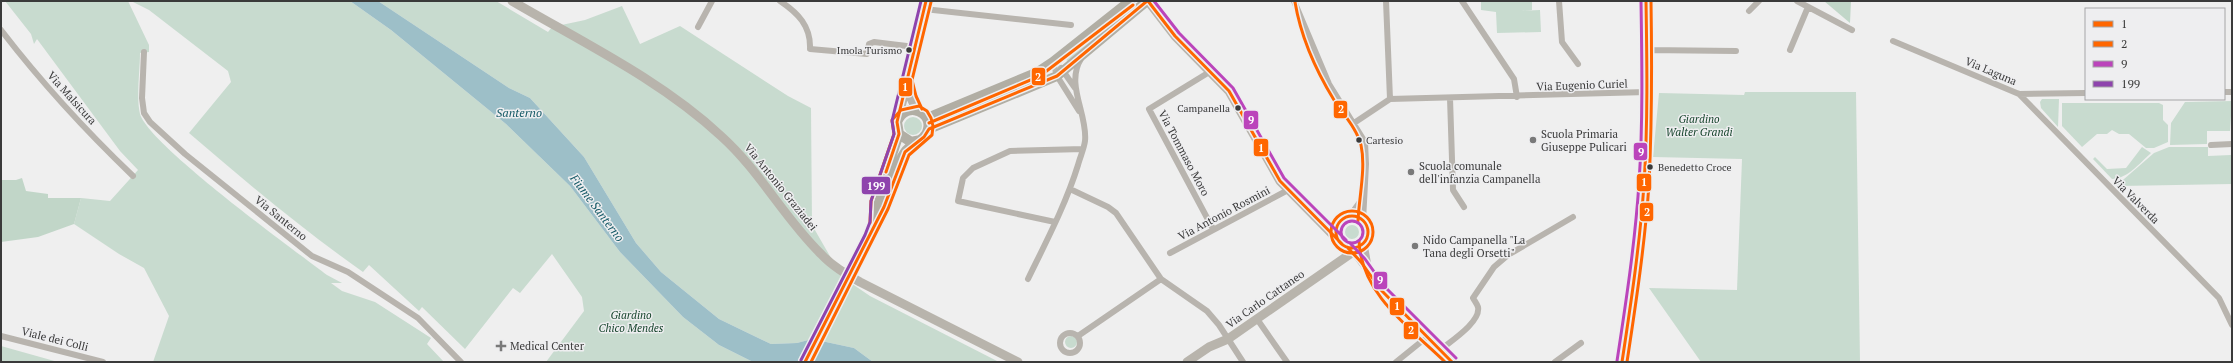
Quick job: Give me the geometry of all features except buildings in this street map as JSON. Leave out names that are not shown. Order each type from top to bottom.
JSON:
[{"type":"main road","points":[[927,118],[1038,72],[1053,62],[1130,1]]},
{"type":"main road","points":[[874,223],[889,194],[896,170],[905,152],[921,140],[929,129],[1060,73],[1148,1]]},
{"type":"main road","points":[[805,362],[870,237],[874,223],[876,202],[899,134],[897,122],[899,117],[907,111],[917,111],[927,118],[929,129]]},
{"type":"main road","points":[[899,134],[911,142],[921,140]]},
{"type":"main road","points":[[886,170],[884,188],[889,194]]},
{"type":"street","name":"Via Antonio Graziadei","points":[[512,1],[655,85],[704,121],[736,150],[767,186],[808,241],[836,267],[860,282],[1018,362]]},
{"type":"street","points":[[698,27],[712,1]]},
{"type":"street","points":[[780,1],[801,16],[811,40],[810,49],[867,54],[869,44],[874,42],[915,47]]},
{"type":"street","points":[[1148,1],[1175,36],[1211,71],[1232,96],[1274,172],[1288,190],[1347,248],[1371,275],[1385,294],[1452,362]]},
{"type":"street","points":[[1294,1],[1318,62],[1329,84],[1365,142],[1363,221],[1367,229],[1364,242],[1371,275]]},
{"type":"street","points":[[1300,1],[1301,17]]},
{"type":"street","points":[[1354,123],[1390,99],[1386,1]]},
{"type":"street","points":[[1462,1],[1514,79],[1516,97]]},
{"type":"street","points":[[1559,1],[1562,42],[1578,64]]},
{"type":"street","points":[[1622,362],[1640,227],[1645,161],[1648,92],[1646,1]]},
{"type":"street","points":[[1749,11],[1758,1]]},
{"type":"street","points":[[1797,1],[1852,30]]},
{"type":"street","points":[[897,122],[925,5],[1071,25]]},
{"type":"street","points":[[1790,50],[1808,7]]},
{"type":"street","name":"Via Malsicura","points":[[1,30],[21,56],[100,144],[133,176]]},
{"type":"street","name":"Via Laguna","points":[[1893,41],[2019,94],[2085,93]]},
{"type":"street","points":[[1647,50],[1736,51]]},
{"type":"street","points":[[1028,279],[1070,189],[1083,148],[1085,131],[1080,112],[1074,71],[1087,51]]},
{"type":"street","name":"Via Santerno","points":[[144,52],[142,98],[144,113],[150,122],[185,154],[312,256],[348,272],[418,318],[461,362]]},
{"type":"street","points":[[1053,62],[1080,112]]},
{"type":"street","name":"Via Tommaso Moro","points":[[1211,71],[1149,109],[1213,229]]},
{"type":"street","points":[[1060,73],[1077,91]]},
{"type":"street","points":[[908,80],[911,98],[917,111]]},
{"type":"street","name":"Via Eugenio Curiel","points":[[1390,99],[1516,97],[1648,92]]},
{"type":"street","name":"Via Valverda","points":[[2019,94],[2219,298],[2232,325]]},
{"type":"street","points":[[1450,98],[1453,190],[1464,207]]},
{"type":"street","points":[[2211,145],[2232,144]]},
{"type":"street","points":[[1055,222],[958,201],[963,178],[973,168],[1010,151],[1083,148]]},
{"type":"street","points":[[1070,189],[1108,207],[1116,213],[1161,279],[1207,311],[1243,362]]},
{"type":"street","name":"Via Antonio Rosmini","points":[[1170,253],[1288,190]]},
{"type":"street","points":[[1347,248],[1338,240],[1336,229],[1345,218],[1355,211],[1363,197]]},
{"type":"street","points":[[1314,216],[1332,223],[1354,216],[1363,221]]},
{"type":"street","points":[[1440,350],[1472,324],[1478,307],[1473,298],[1494,267],[1508,255],[1573,216]]},
{"type":"street","name":"Via Carlo Cattaneo","points":[[1187,362],[1209,347],[1228,339],[1257,319],[1347,248],[1356,247],[1364,242]]},
{"type":"street","points":[[1078,336],[1161,279]]},
{"type":"street","points":[[1257,319],[1287,362]]},
{"type":"street","name":"Viale dei Colli","points":[[1,336],[103,362]]},
{"type":"street","points":[[1396,362],[1426,337]]},
{"type":"street","points":[[1555,362],[1581,344]]},
{"type":"green space","points":[[5,1],[128,1],[149,45],[149,52],[140,53],[138,92],[140,114],[149,129],[168,149],[224,197],[327,275],[342,283],[331,283],[342,291],[375,302],[431,338],[427,344],[444,362],[153,362],[169,316],[144,268],[119,254],[74,224],[81,198],[110,201],[138,170],[120,151],[37,39],[34,44],[31,34]]},
{"type":"green space","name":"Giardino Chico Mendes","points":[[131,1],[350,1],[391,30],[506,124],[570,186],[620,252],[683,317],[719,345],[753,362],[546,362],[584,311],[582,297],[552,254],[520,293],[513,288],[465,349],[422,307],[419,311],[369,265],[363,272],[340,256],[274,205],[189,133],[231,82],[228,71],[149,10]]},
{"type":"green space","points":[[378,1],[496,1],[548,32],[552,27],[585,20],[622,6],[640,44],[680,26],[788,96],[811,108],[812,225],[842,277],[870,296],[999,362],[873,362],[854,348],[812,339],[797,343],[771,344],[719,319],[661,272],[636,243],[584,157],[530,98],[509,88]]},
{"type":"green space","points":[[1481,1],[1532,1],[1532,10],[1521,11],[1540,10],[1541,32],[1497,33],[1496,12],[1481,10]]},
{"type":"green space","points":[[1824,1],[1851,1],[1850,23]]},
{"type":"green space","points":[[1134,3],[1135,5],[1068,61],[1066,60]]},
{"type":"green space","name":"Giardino Walter Grandi","points":[[1745,92],[1856,92],[1860,362],[1701,362],[1649,288],[1737,290],[1742,159],[1653,157],[1659,93],[1744,95]]},
{"type":"green space","points":[[2042,99],[2059,99],[2058,127],[2041,108],[2040,102]]},
{"type":"green space","points":[[2232,101],[2230,131],[2207,131],[2207,144],[2170,145],[2171,123],[2185,102]]},
{"type":"green space","points":[[2062,103],[2159,103],[2163,105],[2163,120],[2168,125],[2168,142],[2154,148],[2146,148],[2129,134],[2119,134],[2112,130],[2107,134],[2097,134],[2082,147],[2062,126]]},
{"type":"green space","points":[[913,117],[919,120],[922,126],[919,132],[913,135],[907,132],[904,126],[907,120]]},
{"type":"green space","points":[[2142,147],[2151,153],[2133,170],[2118,178],[2112,179],[2093,159],[2095,157],[2107,169],[2126,168]]},
{"type":"green space","points":[[2169,147],[2208,147],[2208,156],[2231,155],[2232,149],[2232,184],[2120,186],[2118,188],[2116,186],[2154,153]]},
{"type":"green space","points":[[22,178],[26,191],[48,194],[48,198],[81,198],[74,224],[38,237],[1,242],[1,180],[16,180]]},
{"type":"green space","points":[[1352,225],[1357,227],[1359,232],[1357,237],[1352,239],[1347,237],[1345,232],[1347,227]]},
{"type":"green space","points":[[1071,336],[1075,338],[1077,342],[1075,346],[1071,348],[1067,346],[1065,342],[1067,338]]},
{"type":"green space","points":[[1,346],[58,362],[1,362]]},
{"type":"water","name":"Santerno","points":[[350,1],[378,1],[509,88],[530,98],[584,157],[636,243],[661,272],[719,319],[771,344],[797,343],[812,339],[854,348],[873,362],[753,362],[719,345],[683,317],[620,252],[570,186],[506,124],[391,30]]},
{"type":"transit line","name":"199","points":[[801,360],[865,235],[870,222],[871,201],[894,134],[892,121],[921,1]]},
{"type":"transit line","name":"1","points":[[886,172],[899,134],[897,122],[926,1]]},
{"type":"transit line","name":"1","points":[[805,362],[884,207],[905,152],[924,137],[929,129],[1057,76],[1147,1]]},
{"type":"transit line","name":"1","points":[[1148,1],[1175,36],[1229,91],[1280,181],[1342,244]]},
{"type":"transit line","name":"9","points":[[1154,1],[1179,33],[1233,88],[1284,178],[1346,240]]},
{"type":"transit line","name":"9","points":[[1617,361],[1633,250],[1639,183],[1642,115],[1641,1]]},
{"type":"transit line","name":"1","points":[[1622,362],[1638,251],[1644,184],[1647,115],[1646,1]]},
{"type":"transit line","name":"2","points":[[1627,362],[1643,251],[1649,184],[1652,92],[1651,1]]},
{"type":"transit line","name":"2","points":[[922,109],[916,96],[912,80],[931,2]]},
{"type":"transit line","name":"2","points":[[1295,2],[1305,41],[1315,65],[1334,100],[1353,127],[1361,145],[1363,173],[1358,221]]},
{"type":"transit line","name":"2","points":[[929,123],[1040,76],[1133,5]]},
{"type":"transit line","name":"2","points":[[811,362],[888,209],[909,155],[932,135],[933,126],[931,118],[927,111],[919,106],[901,110],[892,120],[894,134],[871,201],[870,223]]},
{"type":"transit line","name":"2","points":[[1352,211],[1367,217],[1373,232],[1367,247],[1352,253],[1337,247],[1331,232],[1337,217],[1352,211]]},
{"type":"transit line","name":"1","points":[[1352,216],[1363,221],[1368,232],[1363,243],[1352,248],[1341,243],[1336,232],[1341,221],[1352,216]]},
{"type":"transit line","name":"9","points":[[1352,221],[1356,222],[1362,228],[1363,232],[1362,236],[1356,242],[1352,243],[1348,242],[1342,236],[1341,232],[1342,228],[1348,222],[1352,221]]},
{"type":"transit line","name":"2","points":[[1359,241],[1362,260],[1368,277],[1378,294],[1403,323],[1445,362]]},
{"type":"transit line","name":"9","points":[[1350,243],[1365,259],[1385,287],[1456,358]]},
{"type":"transit line","name":"1","points":[[1347,247],[1361,262],[1381,290],[1452,362]]},
{"type":"place","name":"Imola Turismo","points":[[909,50]]},
{"type":"place","name":"Campanella","points":[[1238,108]]},
{"type":"place","name":"Cartesio","points":[[1359,140]]},
{"type":"place","name":"Scuola Primaria Giuseppe Pulicari","points":[[1533,140]]},
{"type":"place","name":"Benedetto Croce","points":[[1650,167]]},
{"type":"place","name":"Scuola comunale dell'infanzia Campanella","points":[[1411,172]]},
{"type":"place","name":"Nido Campanella \"La Tana degli Orsetti\"","points":[[1415,246]]},
{"type":"place","name":"Medical Center","points":[[501,346]]},
{"type":"water label","name":"Fiume Santerno","points":[[597,208]]}]
